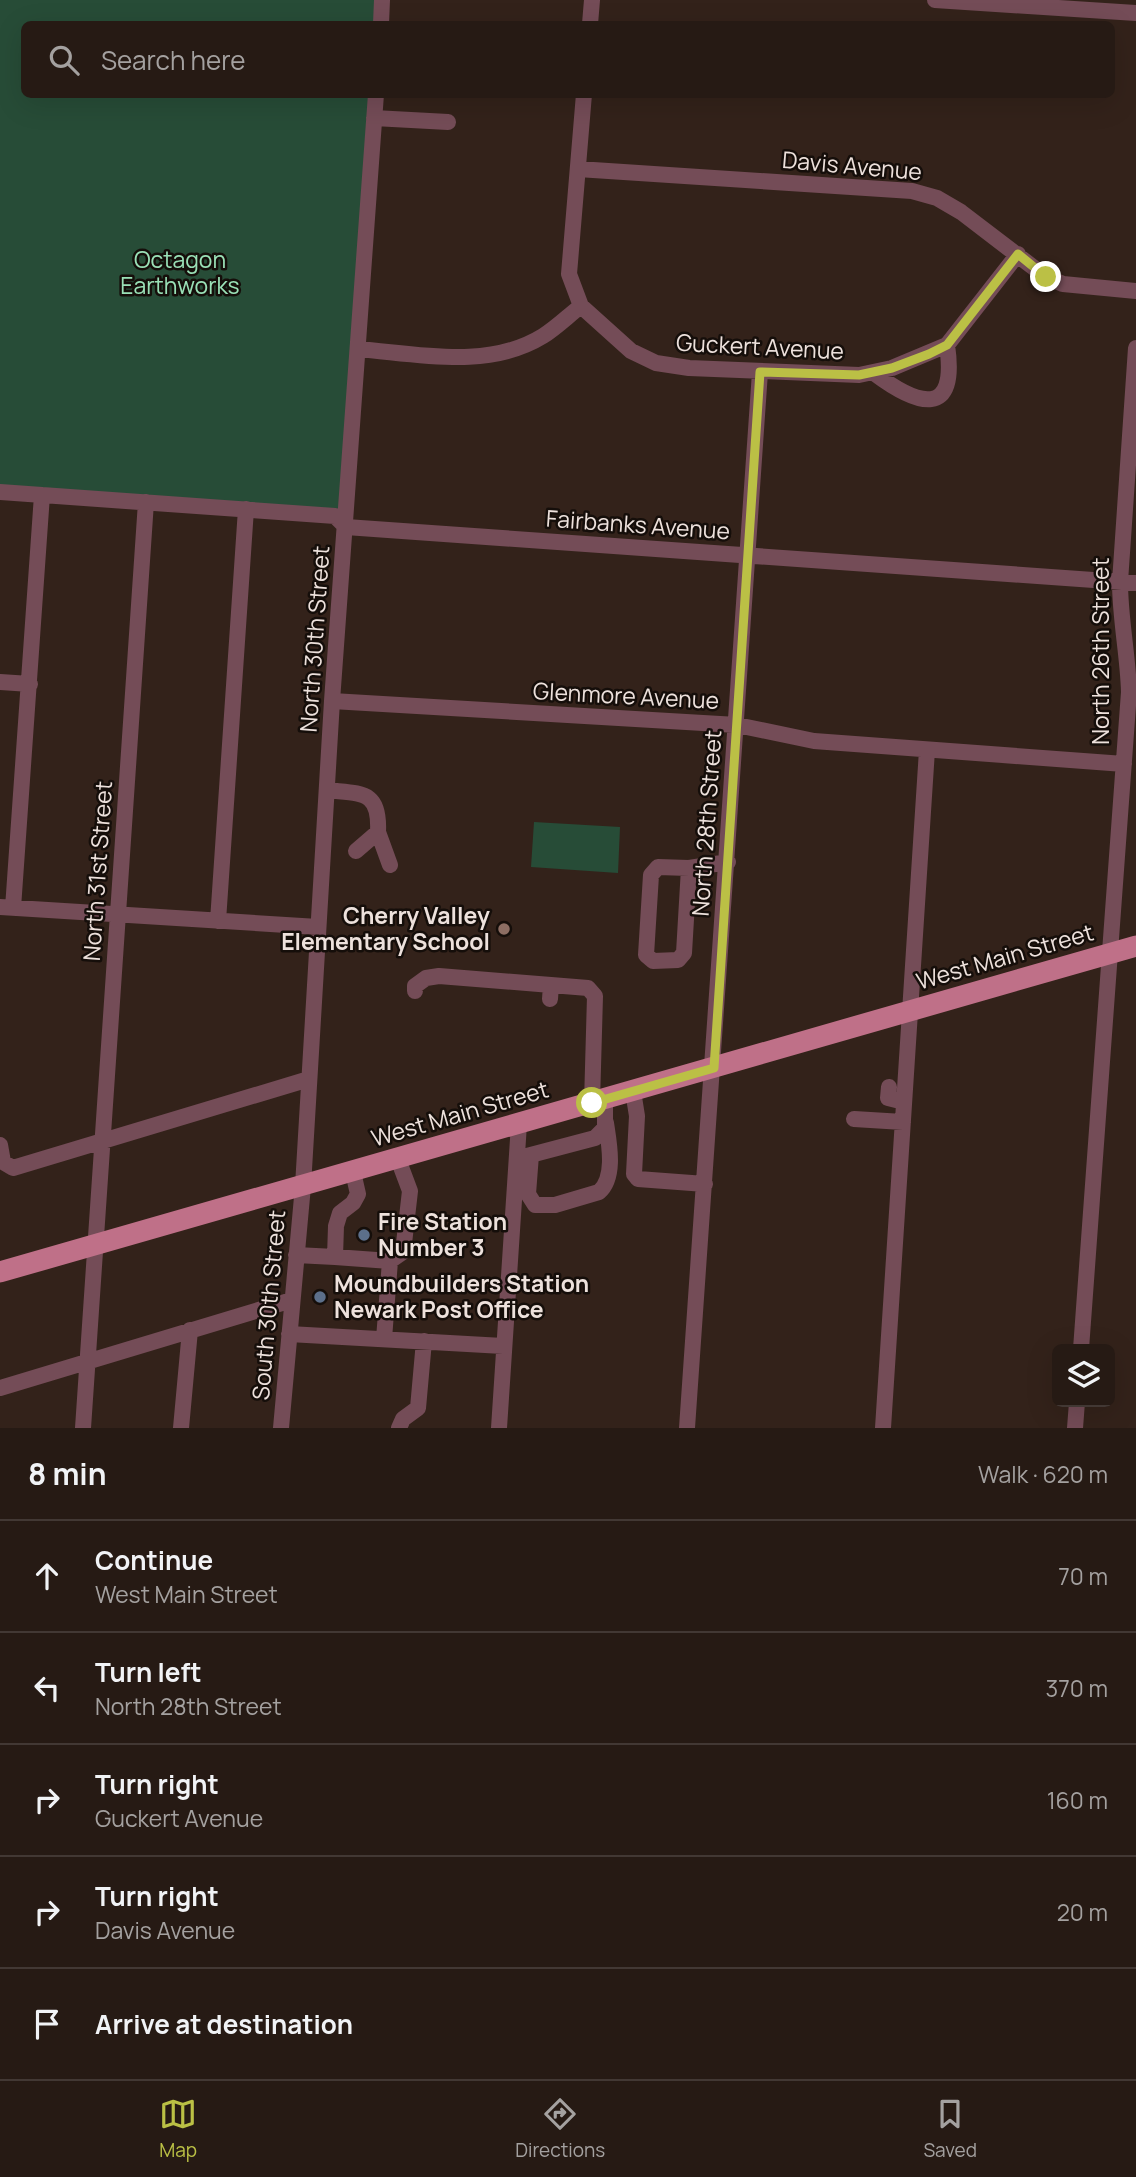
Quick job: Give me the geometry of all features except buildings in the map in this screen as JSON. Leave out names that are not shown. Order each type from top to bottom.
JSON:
[{"type":"main road","name":"West Main Street","points":[[0,1272],[95,1242],[353,1172],[1136,946]]},
{"type":"street","points":[[381,21],[382,0]]},
{"type":"street","points":[[590,21],[592,0]]},
{"type":"street","points":[[934,0],[1136,13]]},
{"type":"street","name":"North 30th Street","points":[[303,1186],[332,701],[376,98]]},
{"type":"street","points":[[358,349],[462,358],[507,352],[545,335],[581,306],[569,274],[584,98]]},
{"type":"street","points":[[374,118],[448,122]]},
{"type":"street","name":"Davis Avenue","points":[[578,169],[912,191],[937,198],[961,212],[1046,277],[1063,284],[1136,291]]},
{"type":"street","name":"Guckert Avenue","points":[[581,306],[631,351],[656,363],[689,368],[760,372],[874,373],[911,362],[947,345],[1018,254]]},
{"type":"street","points":[[874,373],[911,398],[936,398],[945,390],[950,379],[947,345]]},
{"type":"street","name":"North 26th Street","points":[[1081,1344],[1108,954],[1128,807],[1124,764],[1129,692],[1128,654],[1120,609],[1128,583],[1136,348]]},
{"type":"street","name":"North 28th Street","points":[[687,1428],[714,1068],[760,372]]},
{"type":"street","name":"Fairbanks Avenue","points":[[0,492],[335,516],[346,527],[1128,583]]},
{"type":"street","points":[[42,495],[30,684],[7,907],[318,928]]},
{"type":"street","name":"North 31st Street","points":[[83,1428],[146,502]]},
{"type":"street","points":[[218,921],[246,509]]},
{"type":"street","points":[[0,682],[30,684]]},
{"type":"street","name":"Glenmore Avenue","points":[[332,701],[737,725],[814,741],[1124,764]]},
{"type":"street","points":[[883,1428],[927,750]]},
{"type":"street","points":[[327,790],[359,793],[373,799],[379,811],[378,832],[390,865]]},
{"type":"street","points":[[356,852],[378,832]]},
{"type":"street","points":[[689,868],[684,953],[678,960],[653,961],[646,955],[651,875],[658,867],[689,868],[728,862]]},
{"type":"street","points":[[415,991],[415,986],[426,978],[439,976],[550,992],[588,988],[595,996],[598,1101],[606,1123],[609,1152],[605,1187],[592,1195],[564,1203],[513,1208]]},
{"type":"street","points":[[0,1145],[3,1162],[13,1168],[309,1079]]},
{"type":"street","points":[[889,1087],[887,1098],[904,1102]]},
{"type":"street","points":[[633,1091],[637,1116],[634,1174],[638,1180],[705,1184]]},
{"type":"street","points":[[854,1119],[903,1122]]},
{"type":"street","points":[[524,1157],[595,1138],[606,1123]]},
{"type":"street","points":[[519,1124],[528,1194],[534,1204]]},
{"type":"street","points":[[499,1428],[513,1208],[524,1157]]},
{"type":"street","points":[[296,1255],[390,1261],[403,1252],[410,1191],[398,1159]]},
{"type":"street","points":[[335,1257],[335,1226],[340,1213],[353,1203],[358,1194],[353,1172]]},
{"type":"street","name":"South 30th Street","points":[[281,1428],[303,1186]]},
{"type":"street","points":[[384,1339],[390,1261]]},
{"type":"street","points":[[0,1388],[292,1300]]},
{"type":"street","points":[[181,1428],[190,1330]]},
{"type":"street","points":[[289,1334],[503,1346]]},
{"type":"street","points":[[398,1428],[403,1419],[418,1408],[424,1341]]},
{"type":"street","points":[[1075,1428],[1077,1407]]},
{"type":"street","points":[[281,1428],[288,1428]]},
{"type":"green space","name":"Octagon Earthworks","points":[[0,0],[381,0],[379,21],[21,21],[21,98],[374,98],[341,509],[0,488]]},
{"type":"green space","points":[[534,822],[620,827],[618,873],[531,867]]},
{"type":"place","name":"Cherry Valley Elementary School","points":[[504,929]]},
{"type":"place","name":"Fire Station Number 3","points":[[364,1235]]},
{"type":"place","name":"Moundbuilders Station Newark Post Office","points":[[320,1297]]},
{"type":"route","points":[[592,1103],[714,1068],[760,372],[859,375],[911,362],[947,345],[1018,254],[1046,277]]}]
